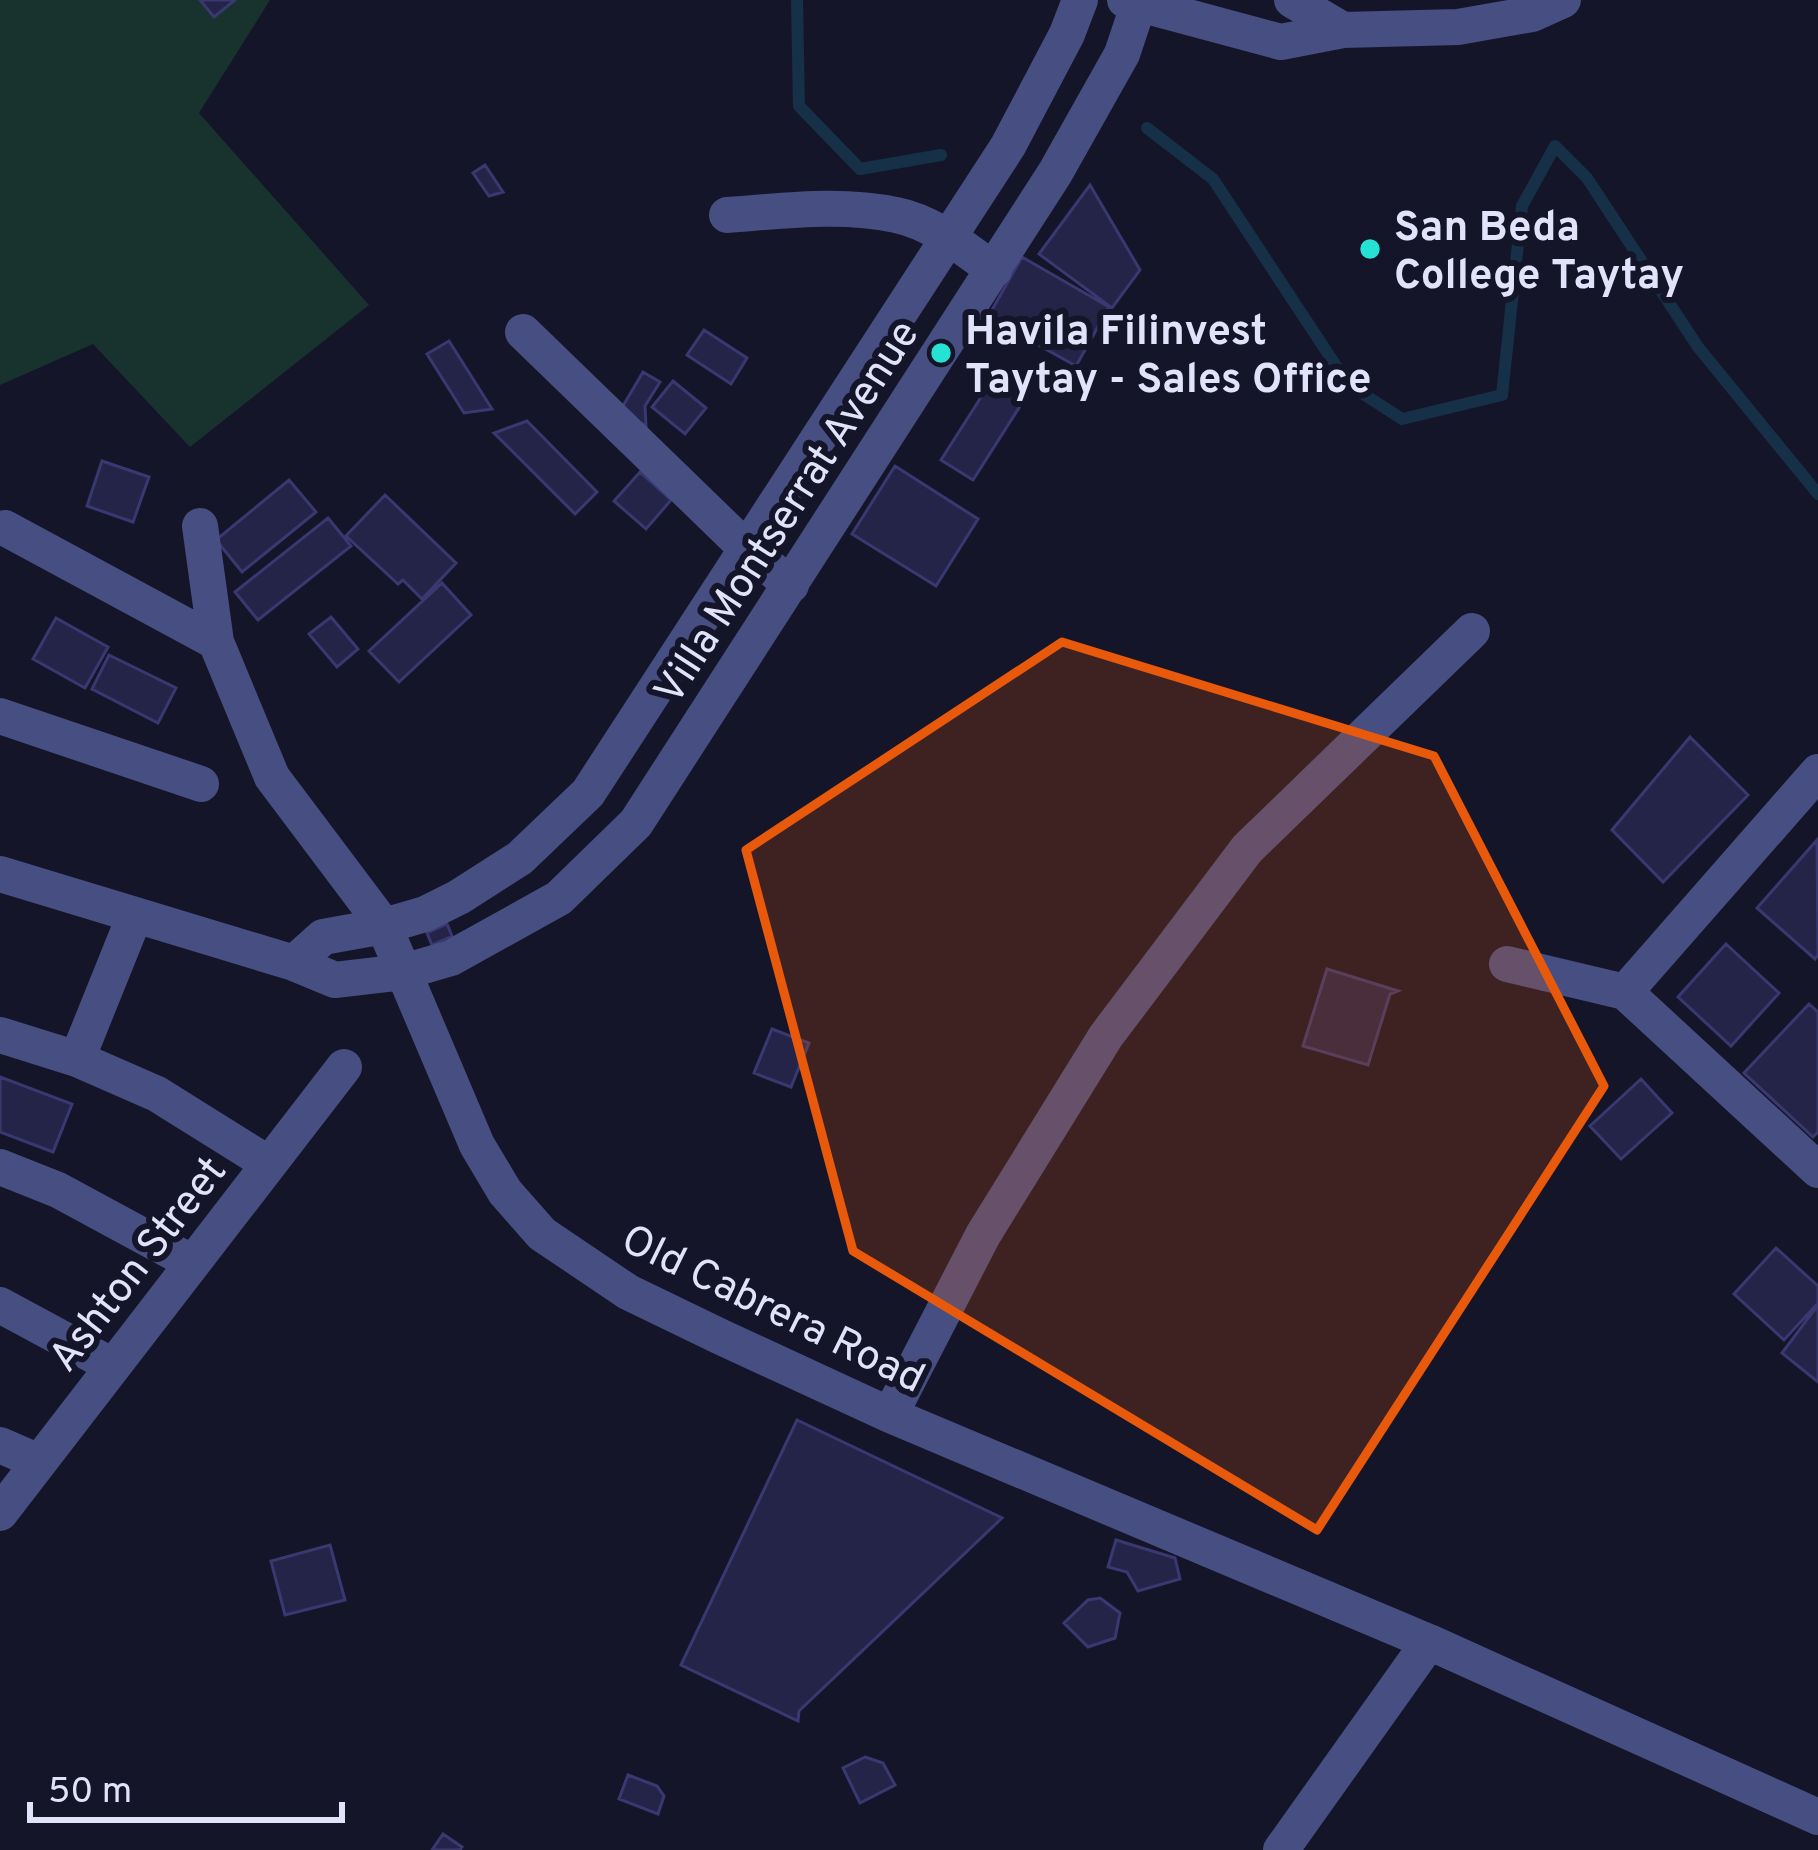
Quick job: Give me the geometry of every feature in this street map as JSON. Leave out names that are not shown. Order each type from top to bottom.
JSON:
[{"type":"street","name":"Villa Montserrat Avenue","points":[[294,963],[322,937],[384,926],[459,897],[520,858],[587,794],[1008,146],[1080,0]]},
{"type":"street","points":[[1292,0],[1343,30]]},
{"type":"street","points":[[1134,2],[1281,42],[1343,30],[1458,27],[1532,14],[1563,0]]},
{"type":"street","name":"Villa Montserrat Avenue","points":[[0,874],[294,963],[335,980],[404,972],[480,945],[559,898],[636,823],[994,270],[1121,54],[1134,2]]},
{"type":"street","points":[[727,214],[826,208],[899,215],[949,237],[994,270]]},
{"type":"street","points":[[523,332],[747,549],[791,585]]},
{"type":"street","name":"Old Cabrera Road","points":[[200,526],[216,642],[272,777],[384,926],[477,1145],[505,1192],[542,1234],[628,1292],[890,1415],[1429,1642],[1818,1817]]},
{"type":"street","points":[[5,528],[216,642]]},
{"type":"street","points":[[890,1415],[983,1234],[1106,1036],[1247,848],[1472,631]]},
{"type":"street","points":[[0,716],[201,784]]},
{"type":"street","points":[[1625,992],[1818,772]]},
{"type":"street","points":[[76,1059],[135,915]]},
{"type":"street","points":[[1507,964],[1625,992],[1818,1170]]},
{"type":"street","points":[[0,1035],[76,1059],[157,1094],[269,1164]]},
{"type":"street","name":"Ashton Street","points":[[0,1513],[344,1067]]},
{"type":"street","points":[[0,1167],[58,1190],[193,1263]]},
{"type":"street","points":[[0,1305],[113,1366]]},
{"type":"street","points":[[0,1445],[39,1462]]},
{"type":"street","points":[[1281,1850],[1429,1642]]},
{"type":"highlighted area","points":[[1062,642],[1434,756],[1604,1086],[1317,1530],[853,1251],[746,850]]},
{"type":"green space","points":[[0,0],[270,0],[199,113],[369,305],[190,447],[93,344],[0,385]]},
{"type":"building","points":[[200,0],[235,0],[214,17]]},
{"type":"building","points":[[485,165],[503,192],[489,196],[473,173]]},
{"type":"building","points":[[1090,185],[1140,270],[1112,308],[1039,254]]},
{"type":"building","points":[[1022,257],[1109,307],[1076,366],[988,317]]},
{"type":"building","points":[[704,330],[747,358],[731,384],[687,355]]},
{"type":"building","points":[[449,341],[492,409],[464,413],[427,354]]},
{"type":"building","points":[[643,372],[660,382],[645,406],[646,426],[620,411]]},
{"type":"building","points":[[992,380],[1024,400],[973,480],[941,460]]},
{"type":"building","points":[[673,381],[706,408],[685,434],[652,407]]},
{"type":"building","points":[[527,421],[597,492],[575,514],[494,433]]},
{"type":"building","points":[[102,461],[149,477],[133,522],[87,506]]},
{"type":"building","points":[[895,466],[978,519],[936,586],[852,534]]},
{"type":"building","points":[[640,472],[671,500],[646,529],[614,501]]},
{"type":"building","points":[[289,480],[316,512],[242,572],[216,540]]},
{"type":"building","points":[[385,495],[456,563],[422,599],[403,580],[398,584],[346,536]]},
{"type":"building","points":[[328,518],[351,546],[258,620],[235,592]]},
{"type":"building","points":[[442,583],[471,615],[399,682],[369,651]]},
{"type":"building","points":[[331,617],[358,649],[337,667],[309,634]]},
{"type":"building","points":[[56,618],[108,647],[85,688],[33,659]]},
{"type":"building","points":[[109,655],[176,688],[158,723],[92,689]]},
{"type":"building","points":[[1690,737],[1748,795],[1663,882],[1612,830]]},
{"type":"building","points":[[1817,840],[1818,955],[1815,959],[1757,908]]},
{"type":"building","points":[[447,924],[452,936],[432,945],[427,933]]},
{"type":"building","points":[[1726,944],[1779,993],[1731,1046],[1678,997]]},
{"type":"building","points":[[1327,969],[1398,991],[1390,994],[1368,1065],[1303,1046]]},
{"type":"building","points":[[1809,1004],[1818,1012],[1818,1132],[1813,1137],[1744,1073]]},
{"type":"building","points":[[772,1029],[809,1043],[791,1087],[754,1073]]},
{"type":"building","points":[[0,1077],[72,1104],[53,1152],[0,1132]]},
{"type":"building","points":[[1641,1079],[1672,1113],[1621,1159],[1590,1126]]},
{"type":"building","points":[[1776,1248],[1818,1286],[1818,1303],[1784,1340],[1734,1294]]},
{"type":"building","points":[[1818,1305],[1818,1382],[1782,1353]]},
{"type":"building","points":[[797,1420],[1002,1518],[799,1711],[798,1721],[681,1665]]},
{"type":"building","points":[[1116,1540],[1175,1558],[1180,1579],[1138,1591],[1127,1572],[1108,1567]]},
{"type":"building","points":[[330,1545],[345,1600],[285,1615],[271,1561]]},
{"type":"building","points":[[1100,1598],[1120,1613],[1115,1638],[1088,1647],[1064,1623],[1088,1600]]},
{"type":"building","points":[[865,1757],[883,1763],[895,1785],[860,1803],[843,1768]]},
{"type":"building","points":[[628,1775],[657,1786],[664,1796],[658,1814],[619,1799]]},
{"type":"building","points":[[443,1834],[462,1847],[460,1850],[432,1850]]},
{"type":"waterway","points":[[797,0],[799,106],[860,169],[941,155]]},
{"type":"waterway","points":[[1147,128],[1213,179],[1348,384],[1402,419],[1502,395],[1522,206],[1555,146],[1587,178],[1698,347],[1818,494]]},
{"type":"place","name":"San Beda College Taytay","points":[[1370,249]]},
{"type":"place","name":"Havila Filinvest Taytay - Sales Office","points":[[941,353]]}]
